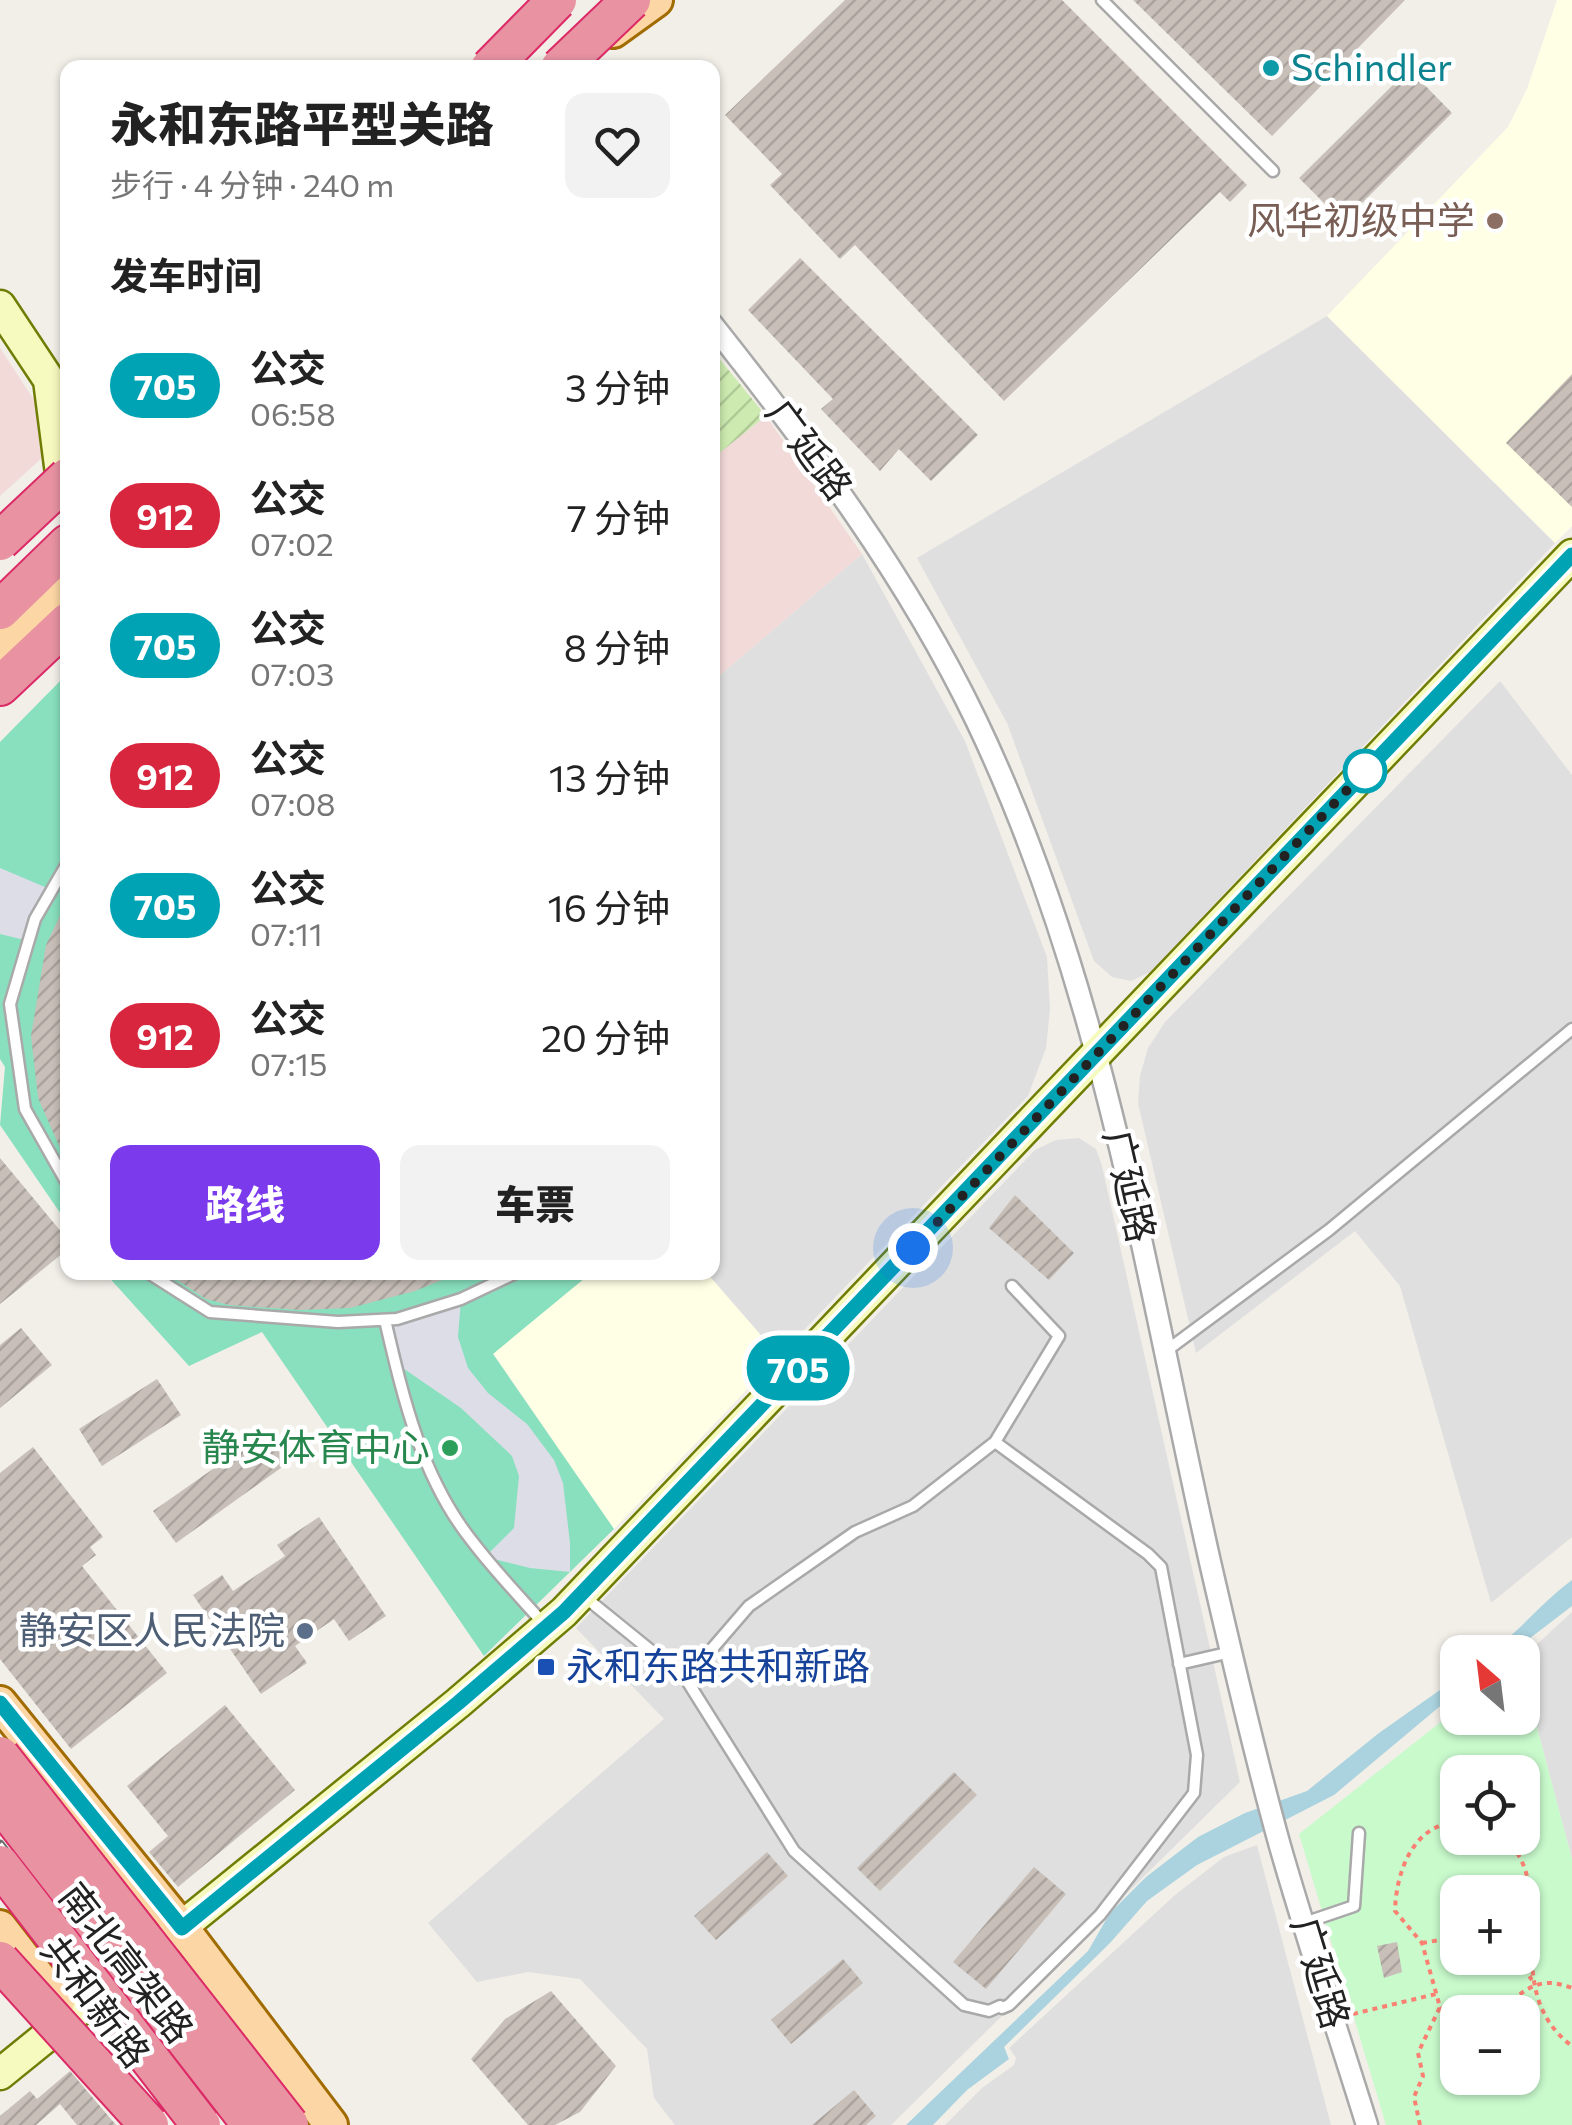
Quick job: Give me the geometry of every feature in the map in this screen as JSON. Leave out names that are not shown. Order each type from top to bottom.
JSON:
[{"type":"highway","points":[[498,60],[557,0]]},
{"type":"highway","points":[[566,60],[632,0]]},
{"type":"highway","points":[[0,530],[60,496]]},
{"type":"highway","points":[[0,541],[60,497]]},
{"type":"highway","points":[[0,610],[60,552]]},
{"type":"highway","points":[[0,686],[60,630]]},
{"type":"highway","points":[[0,1756],[289,2125]]},
{"type":"highway","name":"南北高架路","points":[[0,1802],[252,2125]]},
{"type":"highway","name":"南北高架路","points":[[0,1864],[197,2124]]},
{"type":"highway","points":[[0,1906],[102,2034],[197,2124]]},
{"type":"highway","points":[[0,1961],[149,2125]]},
{"type":"main road","points":[[511,60],[548,0]]},
{"type":"main road","points":[[515,60],[579,0]]},
{"type":"main road","points":[[548,60],[612,0]]},
{"type":"main road","points":[[569,60],[656,0]]},
{"type":"main road","points":[[0,560],[60,499]]},
{"type":"main road","points":[[0,589],[60,502]]},
{"type":"main road","points":[[0,645],[60,588]]},
{"type":"main road","points":[[0,1704],[182,1928],[331,2125]]},
{"type":"main road","name":"共和新路","points":[[0,1766],[279,2125]]},
{"type":"main road","name":"共和新路","points":[[0,1878],[160,2125]]},
{"type":"main road","name":"共和新路","points":[[0,1927],[197,2124]]},
{"type":"street","points":[[0,306],[58,382]]},
{"type":"street","name":"广延路","points":[[720,334],[863,522],[919,609],[978,722],[1036,864],[1098,1054],[1264,1784],[1366,2125]]},
{"type":"street","points":[[0,2074],[182,1928],[581,1594],[1572,554]]},
{"type":"lane","points":[[1102,0],[1273,171]]},
{"type":"lane","points":[[60,876],[36,919],[10,1004],[25,1109],[60,1171]]},
{"type":"lane","points":[[1166,1352],[1329,1230],[1572,1029]]},
{"type":"lane","points":[[160,1280],[210,1312],[338,1322],[396,1319],[507,1280]]},
{"type":"lane","points":[[686,1679],[749,1606],[855,1532],[914,1506],[995,1442],[1059,1336],[1012,1286]]},
{"type":"lane","points":[[384,1320],[406,1410],[430,1472],[470,1539],[546,1627]]},
{"type":"lane","points":[[581,1594],[686,1679],[794,1850],[964,2004],[989,2011],[1009,2005],[1100,1915],[1194,1793],[1197,1754],[1161,1567],[995,1442]]},
{"type":"lane","points":[[1178,1664],[1232,1652]]},
{"type":"lane","points":[[1304,1922],[1354,1906],[1359,1833]]},
{"type":"path","points":[[1420,2125],[1414,2097],[1423,2076],[1418,2053],[1440,2007],[1422,1943],[1394,1910],[1396,1882],[1410,1850],[1440,1823]]},
{"type":"path","points":[[1518,1855],[1528,1886],[1529,1955],[1534,1983],[1546,2015],[1571,2044]]},
{"type":"path","points":[[1422,1943],[1440,1942]]},
{"type":"path","points":[[1528,1975],[1534,1983]]},
{"type":"path","points":[[1519,1995],[1534,1983],[1553,1982],[1572,1988]]},
{"type":"path","points":[[1334,2018],[1436,1994]]},
{"type":"shaded area","name":"风华初级中学","points":[[1557,0],[1572,0],[1572,526],[1555,543],[1327,316],[1508,127],[1527,89]]},
{"type":"shaded area","points":[[1327,316],[1555,543],[1150,972],[1131,981],[1112,977],[1094,961],[1007,723],[917,558]]},
{"type":"shaded area","points":[[0,348],[42,412],[42,458],[0,496]]},
{"type":"shaded area","points":[[766,416],[862,554],[720,675],[720,452]]},
{"type":"shaded area","points":[[862,554],[965,741],[1047,957],[1050,1009],[1046,1048],[1028,1096],[779,1356],[712,1280],[720,1280],[720,675]]},
{"type":"shaded area","points":[[1500,681],[1572,775],[1572,1537],[1491,1603],[1400,1286],[1355,1231],[1196,1353],[1138,1103],[1148,1048],[1165,1022]]},
{"type":"shaded area","points":[[0,868],[52,890],[29,941],[0,934]]},
{"type":"shaded area","points":[[1079,1138],[1096,1149],[1102,1166],[1240,1782],[891,2125],[675,2125],[654,2098],[647,2049],[580,1979],[528,1972],[477,1982],[428,1923],[664,1719],[576,1628],[1035,1150],[1056,1140]]},
{"type":"shaded area","points":[[582,1280],[713,1280],[779,1356],[614,1529],[493,1353]]},
{"type":"shaded area","points":[[461,1299],[458,1337],[468,1368],[488,1393],[527,1424],[554,1460],[563,1483],[570,1572],[530,1568],[485,1557],[514,1528],[519,1476],[512,1456],[461,1408],[394,1362],[385,1320]]},
{"type":"shaded area","points":[[1572,1612],[1572,1859],[1539,1735],[1540,1641]]},
{"type":"shaded area","points":[[1257,1845],[1331,2125],[945,2125],[982,2088],[1014,2065],[1016,2058],[1009,2048],[1175,1895],[1224,1857]]},
{"type":"green space","points":[[720,360],[766,416],[720,452]]},
{"type":"green space","points":[[60,681],[60,1213],[0,1125],[5,1067],[0,1059],[0,742]]},
{"type":"green space","name":"静安体育中心","points":[[111,1280],[583,1280],[493,1354],[614,1529],[484,1656],[262,1332],[189,1366]]},
{"type":"green space","points":[[1440,1722],[1440,1735],[1539,1735],[1572,1859],[1572,2125],[1386,2125],[1299,1834]]},
{"type":"water","points":[[1572,1580],[1572,1606],[1534,1635],[1511,1635],[1512,1634]]},
{"type":"water","points":[[1440,1690],[1440,1706],[1334,1795],[1197,1865],[1147,1901],[1004,2047],[1009,2059],[967,2090],[933,2125],[906,2125],[1088,1951],[1110,1913],[1146,1877],[1198,1837],[1245,1813],[1307,1791]]},
{"type":"building","points":[[845,0],[1062,0],[1247,185],[1230,202],[1220,192],[1004,401],[855,245],[840,259],[770,185],[782,174],[725,115]]},
{"type":"building","name":"Schindler","points":[[1133,0],[1405,0],[1272,136]]},
{"type":"building","points":[[1409,69],[1452,113],[1343,222],[1299,178]]},
{"type":"building","points":[[800,258],[978,435],[931,481],[899,449],[880,471],[821,409],[833,399],[748,310]]},
{"type":"building","points":[[1572,374],[1572,507],[1506,443]]},
{"type":"building","points":[[60,916],[60,1148],[38,1098],[31,1036],[46,945]]},
{"type":"building","points":[[0,1158],[60,1230],[60,1255],[0,1304]]},
{"type":"building","points":[[1015,1195],[1074,1253],[1049,1280],[989,1228]]},
{"type":"building","points":[[177,1280],[442,1280],[350,1308],[300,1310],[229,1305],[206,1299]]},
{"type":"building","points":[[21,1328],[52,1365],[0,1408],[0,1345]]},
{"type":"building","points":[[157,1379],[181,1415],[102,1466],[79,1429]]},
{"type":"building","points":[[270,1429],[292,1460],[176,1543],[153,1511]]},
{"type":"building","points":[[33,1447],[103,1537],[90,1547],[96,1555],[82,1566],[167,1673],[71,1749],[0,1659],[0,1473]]},
{"type":"building","points":[[319,1517],[386,1616],[349,1641],[334,1619],[295,1646],[307,1663],[261,1694],[193,1595],[222,1575],[233,1591],[285,1556],[277,1545]]},
{"type":"building","points":[[225,1705],[295,1790],[178,1887],[149,1852],[168,1836],[127,1786]]},
{"type":"building","points":[[954,1772],[977,1795],[880,1891],[857,1868]]},
{"type":"building","points":[[767,1852],[788,1876],[716,1940],[694,1916]]},
{"type":"building","points":[[1034,1867],[1066,1894],[986,1989],[953,1962]]},
{"type":"building","points":[[1397,1942],[1402,1972],[1384,1978],[1377,1946]]},
{"type":"building","points":[[843,1959],[863,1983],[791,2044],[771,2020]]},
{"type":"building","points":[[551,1991],[616,2066],[580,2112],[555,2125],[528,2125],[471,2059],[505,2019]]},
{"type":"building","points":[[70,2071],[116,2125],[77,2125],[60,2104],[36,2125],[0,2125],[0,2116],[30,2091],[37,2099]]},
{"type":"building","points":[[854,2090],[876,2116],[866,2125],[812,2125]]},
{"type":"railway","points":[[0,1815],[236,2125]]},
{"type":"railway","points":[[0,1844],[214,2125]]},
{"type":"bus line","name":"705","points":[[0,1703],[182,1928],[564,1612],[1572,555]]},
{"type":"place","name":"Schindler","points":[[1271,68]]},
{"type":"place","name":"风华初级中学","points":[[1495,221]]},
{"type":"place","name":"静安体育中心","points":[[450,1448]]},
{"type":"place","name":"静安区人民法院","points":[[305,1631]]},
{"type":"place","name":"永和东路共和新路","points":[[546,1667]]},
{"type":"route","points":[[913,1248],[1368,768],[1365,771]]}]
